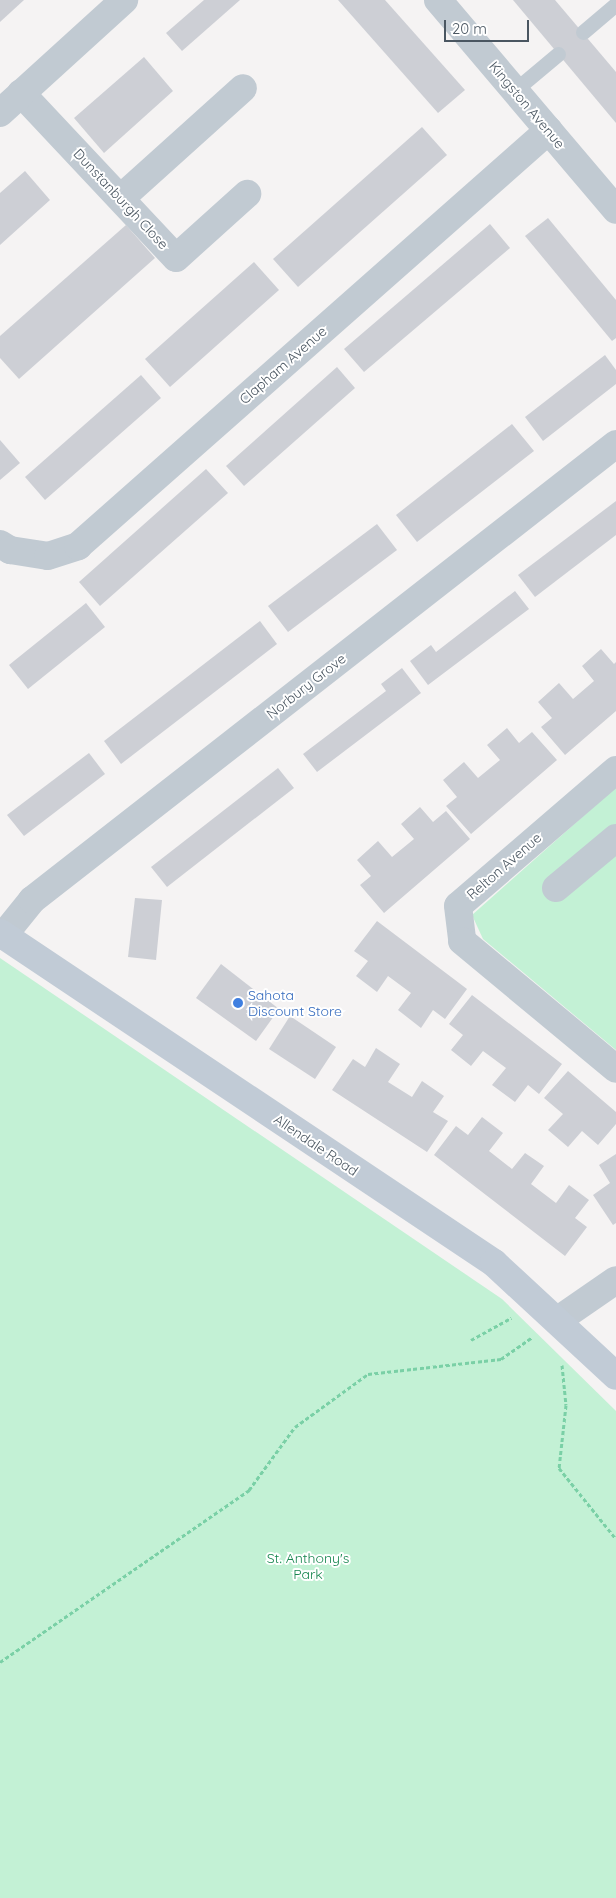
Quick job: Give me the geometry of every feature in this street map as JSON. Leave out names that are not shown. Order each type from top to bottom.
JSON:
[{"type":"main road","name":"Allendale Road","points":[[2,935],[494,1263],[558,1320],[616,1376]]},
{"type":"street","points":[[0,113],[124,0]]},
{"type":"street","name":"Kingston Avenue","points":[[438,0],[616,210]]},
{"type":"street","points":[[121,198],[244,88]]},
{"type":"street","name":"Dunstanburgh Close","points":[[21,94],[176,258],[247,194]]},
{"type":"street","name":"Clapham Avenue","points":[[0,544],[10,550],[48,556],[78,546],[549,130]]},
{"type":"street","name":"Norbury Grove","points":[[2,935],[32,900],[616,444]]},
{"type":"street","name":"Relton Avenue","points":[[616,770],[458,906],[462,942],[616,1069]]},
{"type":"street","points":[[556,888],[616,838]]},
{"type":"street","points":[[558,1320],[616,1280]]},
{"type":"lane","points":[[583,32],[616,4]]},
{"type":"lane","points":[[515,90],[558,54]]},
{"type":"path","points":[[0,1662],[249,1490],[295,1427],[368,1374],[501,1359],[558,1320],[566,1405],[559,1468],[616,1539]]},
{"type":"green space","points":[[616,787],[616,1050],[483,939],[472,915]]},
{"type":"green space","name":"St. Anthony's Park","points":[[0,958],[502,1299],[616,1411],[616,1898],[0,1898]]},
{"type":"building","points":[[0,0],[24,0],[0,22]]},
{"type":"building","points":[[204,0],[240,0],[182,51],[166,33]]},
{"type":"building","points":[[338,0],[385,0],[465,90],[438,113]]},
{"type":"building","points":[[513,0],[555,0],[616,72],[616,123]]},
{"type":"building","points":[[144,57],[173,91],[104,153],[74,118]]},
{"type":"building","points":[[422,127],[447,155],[298,287],[273,259]]},
{"type":"building","points":[[25,171],[50,200],[0,245],[0,193]]},
{"type":"building","points":[[548,218],[616,300],[616,338],[612,341],[525,236]]},
{"type":"building","points":[[490,224],[510,248],[364,372],[344,349]]},
{"type":"building","points":[[126,225],[155,258],[19,379],[0,358],[0,336]]},
{"type":"building","points":[[254,262],[279,290],[170,387],[145,359]]},
{"type":"building","points":[[605,355],[616,370],[616,384],[543,441],[525,417]]},
{"type":"building","points":[[337,367],[355,388],[244,486],[226,466]]},
{"type":"building","points":[[141,375],[161,398],[45,500],[25,477]]},
{"type":"building","points":[[512,424],[534,451],[417,542],[396,515]]},
{"type":"building","points":[[0,440],[20,463],[0,480]]},
{"type":"building","points":[[206,469],[228,493],[100,606],[79,582]]},
{"type":"building","points":[[616,501],[616,535],[535,597],[518,575]]},
{"type":"building","points":[[377,524],[397,550],[288,632],[268,606]]},
{"type":"building","points":[[515,591],[529,609],[428,685],[410,661],[431,645],[436,652]]},
{"type":"building","points":[[86,603],[105,627],[28,689],[9,665]]},
{"type":"building","points":[[260,621],[277,644],[121,764],[104,741]]},
{"type":"building","points":[[601,649],[614,664],[616,662],[616,711],[565,755],[541,727],[552,718],[538,702],[559,683],[573,699],[594,681],[582,666]]},
{"type":"building","points":[[402,668],[421,693],[317,772],[303,754],[386,691],[381,684]]},
{"type":"building","points":[[507,728],[519,743],[532,732],[557,760],[471,834],[446,806],[457,797],[443,780],[464,762],[478,778],[500,760],[487,745]]},
{"type":"building","points":[[89,753],[105,774],[24,836],[7,815]]},
{"type":"building","points":[[278,768],[294,788],[167,887],[151,867]]},
{"type":"building","points":[[420,807],[433,822],[446,811],[470,839],[384,913],[360,885],[371,876],[357,860],[378,841],[392,857],[414,839],[401,824]]},
{"type":"building","points":[[135,898],[162,900],[156,960],[128,957]]},
{"type":"building","points":[[377,921],[467,989],[445,1019],[433,1010],[421,1028],[398,1010],[411,993],[388,976],[377,992],[356,976],[368,961],[354,951]]},
{"type":"building","name":"Sahota Discount Store","points":[[221,964],[279,1009],[256,1041],[196,998]]},
{"type":"building","points":[[472,995],[562,1064],[539,1094],[528,1085],[515,1102],[492,1085],[506,1068],[483,1051],[471,1066],[451,1050],[463,1035],[449,1024]]},
{"type":"building","points":[[290,1016],[336,1047],[315,1079],[269,1049]]},
{"type":"building","points":[[376,1048],[400,1064],[388,1082],[412,1097],[422,1081],[444,1096],[433,1112],[448,1121],[427,1152],[332,1090],[353,1059],[365,1067]]},
{"type":"building","points":[[568,1071],[616,1112],[616,1124],[598,1145],[582,1131],[568,1147],[548,1130],[563,1114],[544,1098]]},
{"type":"building","points":[[482,1117],[503,1133],[489,1151],[512,1169],[525,1153],[544,1166],[531,1184],[556,1203],[569,1185],[589,1200],[575,1218],[587,1227],[565,1256],[434,1155],[456,1126],[468,1135]]},
{"type":"building","points":[[616,1154],[616,1223],[613,1225],[593,1195],[610,1183],[599,1165]]},
{"type":"place","name":"Sahota Discount Store","points":[[238,1003]]}]
